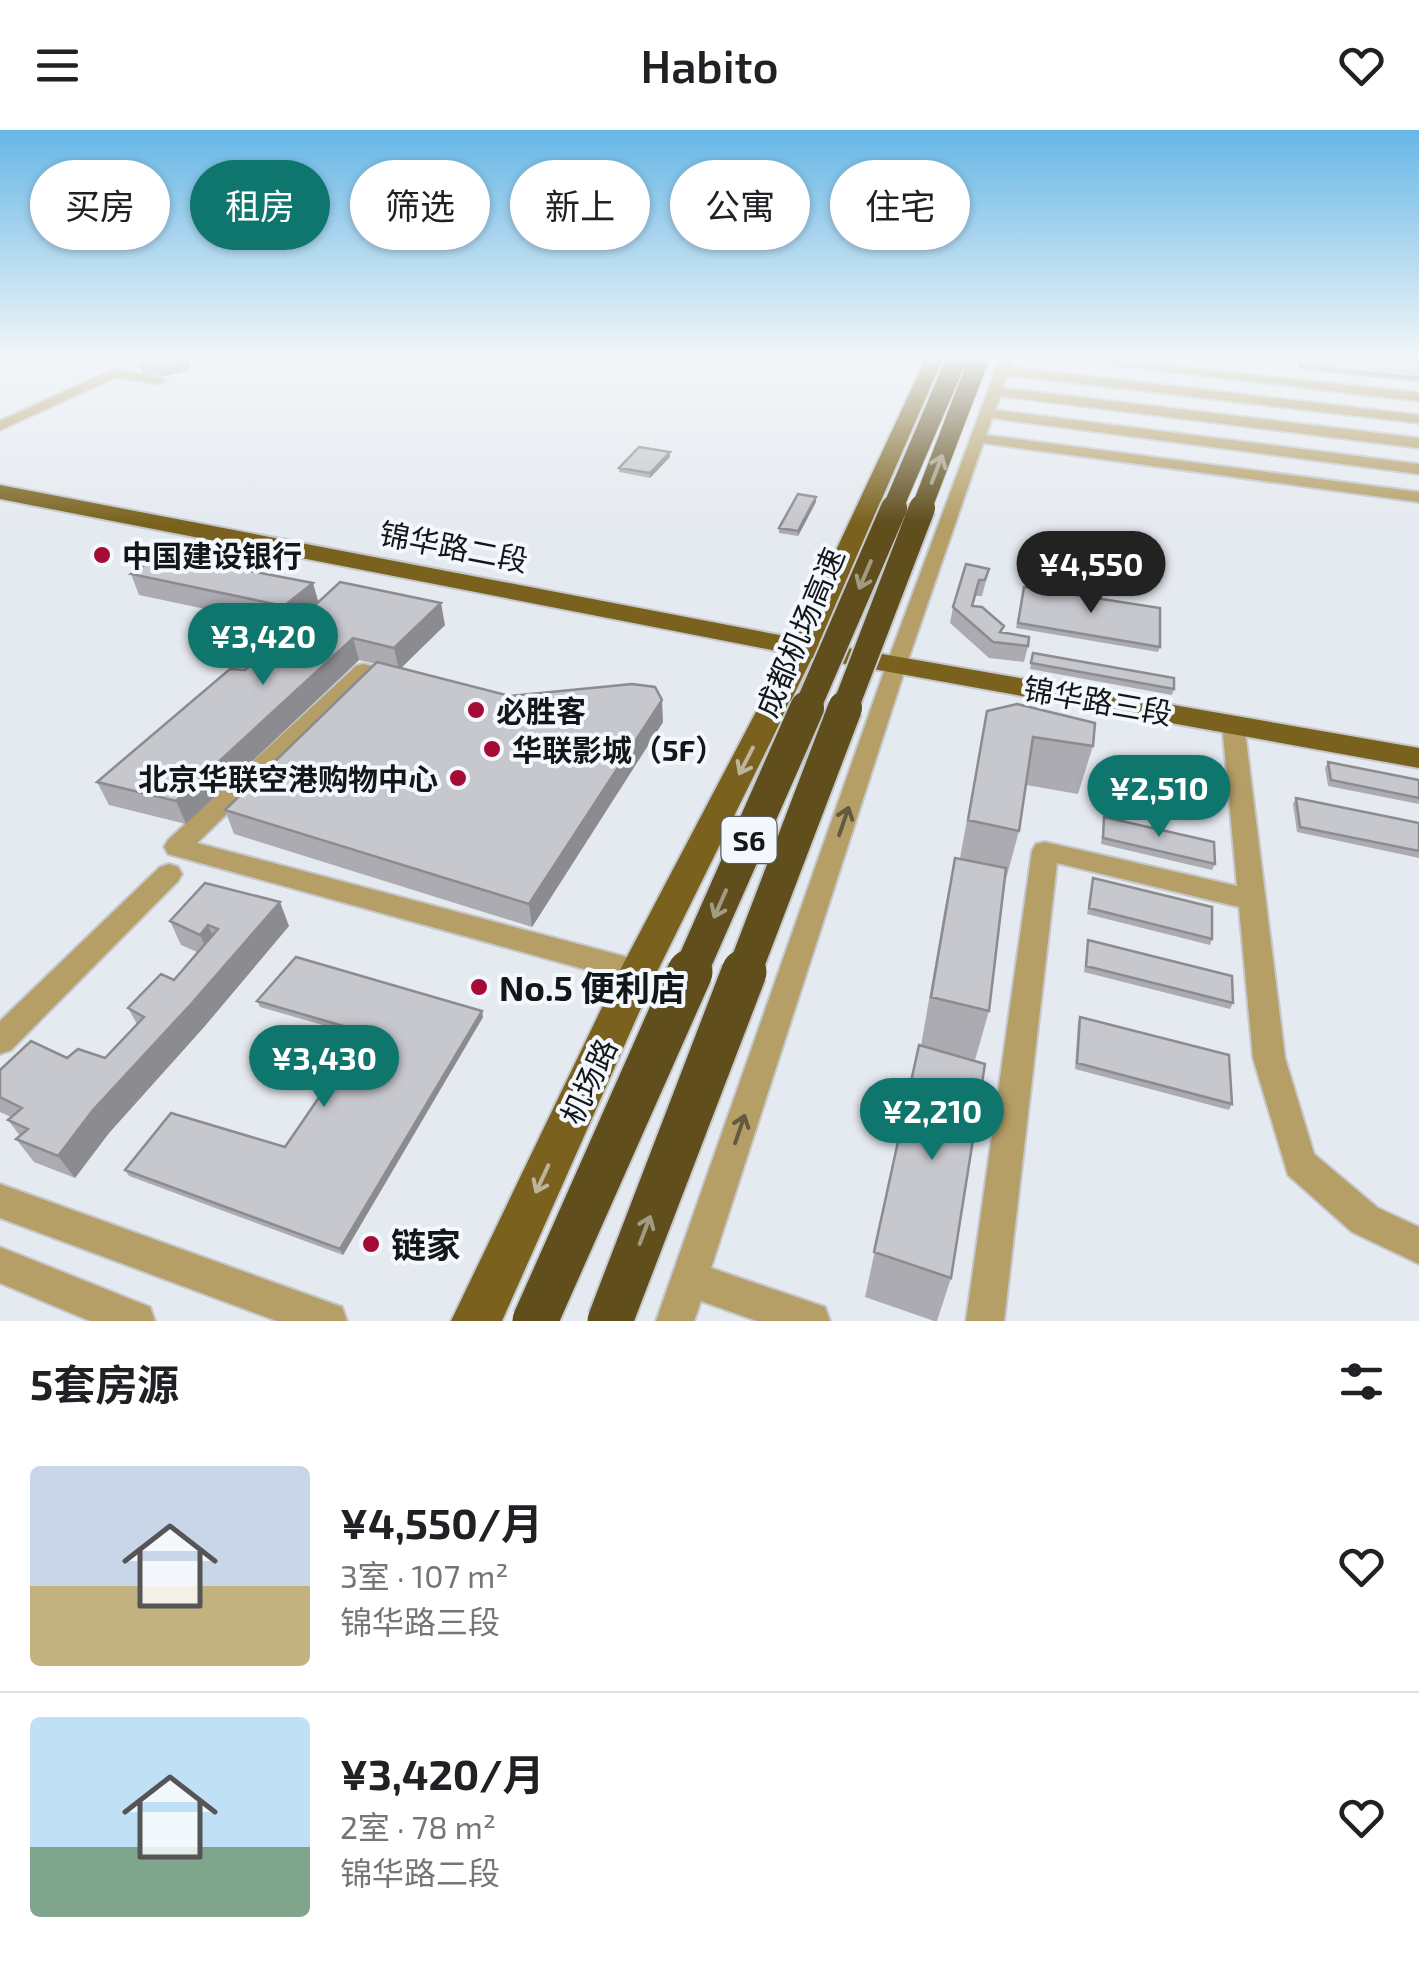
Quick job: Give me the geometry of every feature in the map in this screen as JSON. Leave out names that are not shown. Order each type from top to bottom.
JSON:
[{"type":"highway","name":"成都机场高速","points":[[535,1321],[934,412]]},
{"type":"highway","name":"S6","points":[[610,1321],[976,412]]},
{"type":"main road","name":"机场路","points":[[476,1321],[638,972],[804,647],[911,412]]},
{"type":"main road","name":"锦华路二段","points":[[0,492],[896,666]]},
{"type":"main road","name":"锦华路三段","points":[[896,666],[1419,758]]},
{"type":"street","points":[[0,426],[31,412]]},
{"type":"street","points":[[1161,412],[1419,443]]},
{"type":"street","points":[[1365,412],[1419,419]]},
{"type":"street","points":[[675,1321],[984,413],[1419,469]]},
{"type":"street","points":[[976,438],[1419,497]]},
{"type":"street","points":[[403,681],[362,670],[177,847],[638,972]]},
{"type":"street","points":[[1233,723],[1269,1058],[1300,1164],[1365,1220],[1419,1246]]},
{"type":"street","points":[[986,1321],[1045,850],[1252,900]]},
{"type":"street","points":[[0,1041],[169,874]]},
{"type":"street","points":[[0,1201],[328,1321]]},
{"type":"street","points":[[0,1264],[136,1321]]},
{"type":"street","points":[[690,1279],[812,1321]]},
{"type":"building","points":[[639,447],[670,452],[650,473],[619,468]]},
{"type":"building","points":[[798,494],[816,497],[798,531],[779,528]]},
{"type":"building","points":[[161,554],[313,583],[284,606],[131,574]]},
{"type":"building","points":[[966,564],[989,569],[985,580],[979,580],[972,606],[982,607],[1004,626],[1000,632],[1029,637],[1028,646],[993,642],[953,607]]},
{"type":"building","points":[[340,582],[441,603],[394,648],[353,638],[176,801],[97,782],[230,669],[245,670]]},
{"type":"building","points":[[1024,587],[1160,608],[1160,647],[1018,623]]},
{"type":"building","points":[[1033,653],[1174,678],[1174,689],[1031,663]]},
{"type":"building","name":"北京华联空港购物中心","points":[[377,662],[510,696],[632,684],[655,687],[662,700],[529,904],[225,810]]},
{"type":"building","points":[[1017,704],[1095,723],[1093,746],[1033,737],[1019,831],[968,820],[987,711]]},
{"type":"building","points":[[1328,762],[1419,780],[1419,798],[1331,780]]},
{"type":"building","points":[[1111,771],[1202,791],[1202,811],[1110,790]]},
{"type":"building","points":[[1296,798],[1419,823],[1419,851],[1300,827]]},
{"type":"building","points":[[1104,817],[1214,842],[1215,864],[1103,838]]},
{"type":"building","points":[[955,858],[1006,868],[989,1011],[931,997]]},
{"type":"building","points":[[1093,878],[1212,907],[1212,939],[1089,908]]},
{"type":"building","points":[[205,883],[280,902],[93,1110],[58,1156],[16,1139],[28,1129],[8,1120],[22,1108],[0,1097],[0,1070],[31,1041],[67,1058],[78,1049],[105,1058],[144,1017],[128,1008],[161,974],[174,980],[218,929],[208,925],[200,935],[170,921]]},
{"type":"building","points":[[1088,940],[1232,976],[1233,1003],[1086,966]]},
{"type":"building","points":[[296,957],[482,1011],[340,1249],[125,1170],[171,1113],[285,1147],[364,1032],[257,1001]]},
{"type":"building","points":[[1080,1017],[1229,1055],[1232,1104],[1077,1063]]},
{"type":"building","points":[[919,1045],[985,1064],[951,1278],[874,1252]]},
{"type":"place","name":"中国建设银行","points":[[102,555]]},
{"type":"place","name":"必胜客","points":[[476,710]]},
{"type":"place","name":"华联影城（5F）","points":[[492,749]]},
{"type":"place","name":"北京华联空港购物中心","points":[[458,778]]},
{"type":"place","name":"No.5 便利店","points":[[479,987]]},
{"type":"place","name":"链家","points":[[371,1244]]}]
